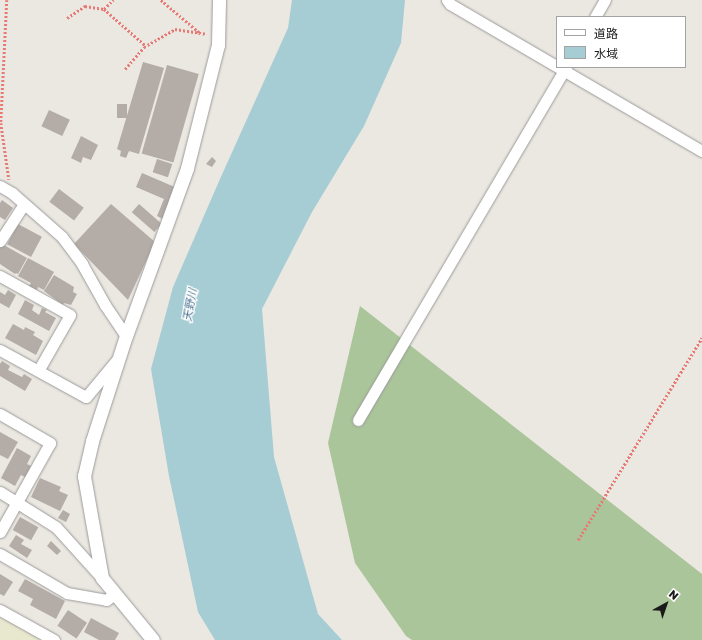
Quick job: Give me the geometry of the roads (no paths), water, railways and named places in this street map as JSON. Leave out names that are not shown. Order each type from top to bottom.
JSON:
[{"type":"street","points":[[102,578],[84,476],[92,441],[126,336],[187,168],[218,45],[219,0]]},
{"type":"street","points":[[447,0],[450,4],[556,64]]},
{"type":"street","points":[[596,16],[605,0]]},
{"type":"street","points":[[358,420],[565,69],[702,151]]},
{"type":"street","points":[[0,186],[12,193],[62,237],[82,264],[105,305],[126,336]]},
{"type":"street","points":[[0,241],[24,204]]},
{"type":"street","points":[[0,276],[70,315],[38,371]]},
{"type":"street","points":[[0,350],[86,397],[119,358]]},
{"type":"street","points":[[0,414],[50,443],[0,532]]},
{"type":"street","points":[[0,492],[56,527],[102,578],[153,640]]},
{"type":"street","points":[[0,554],[67,594],[106,600],[115,594]]},
{"type":"street","points":[[0,610],[54,640]]},
{"type":"water","name":"天野川","points":[[292,0],[405,0],[401,43],[364,126],[312,212],[262,309],[274,457],[318,614],[342,640],[215,640],[198,612],[169,476],[151,369],[173,287],[288,28]]}]
